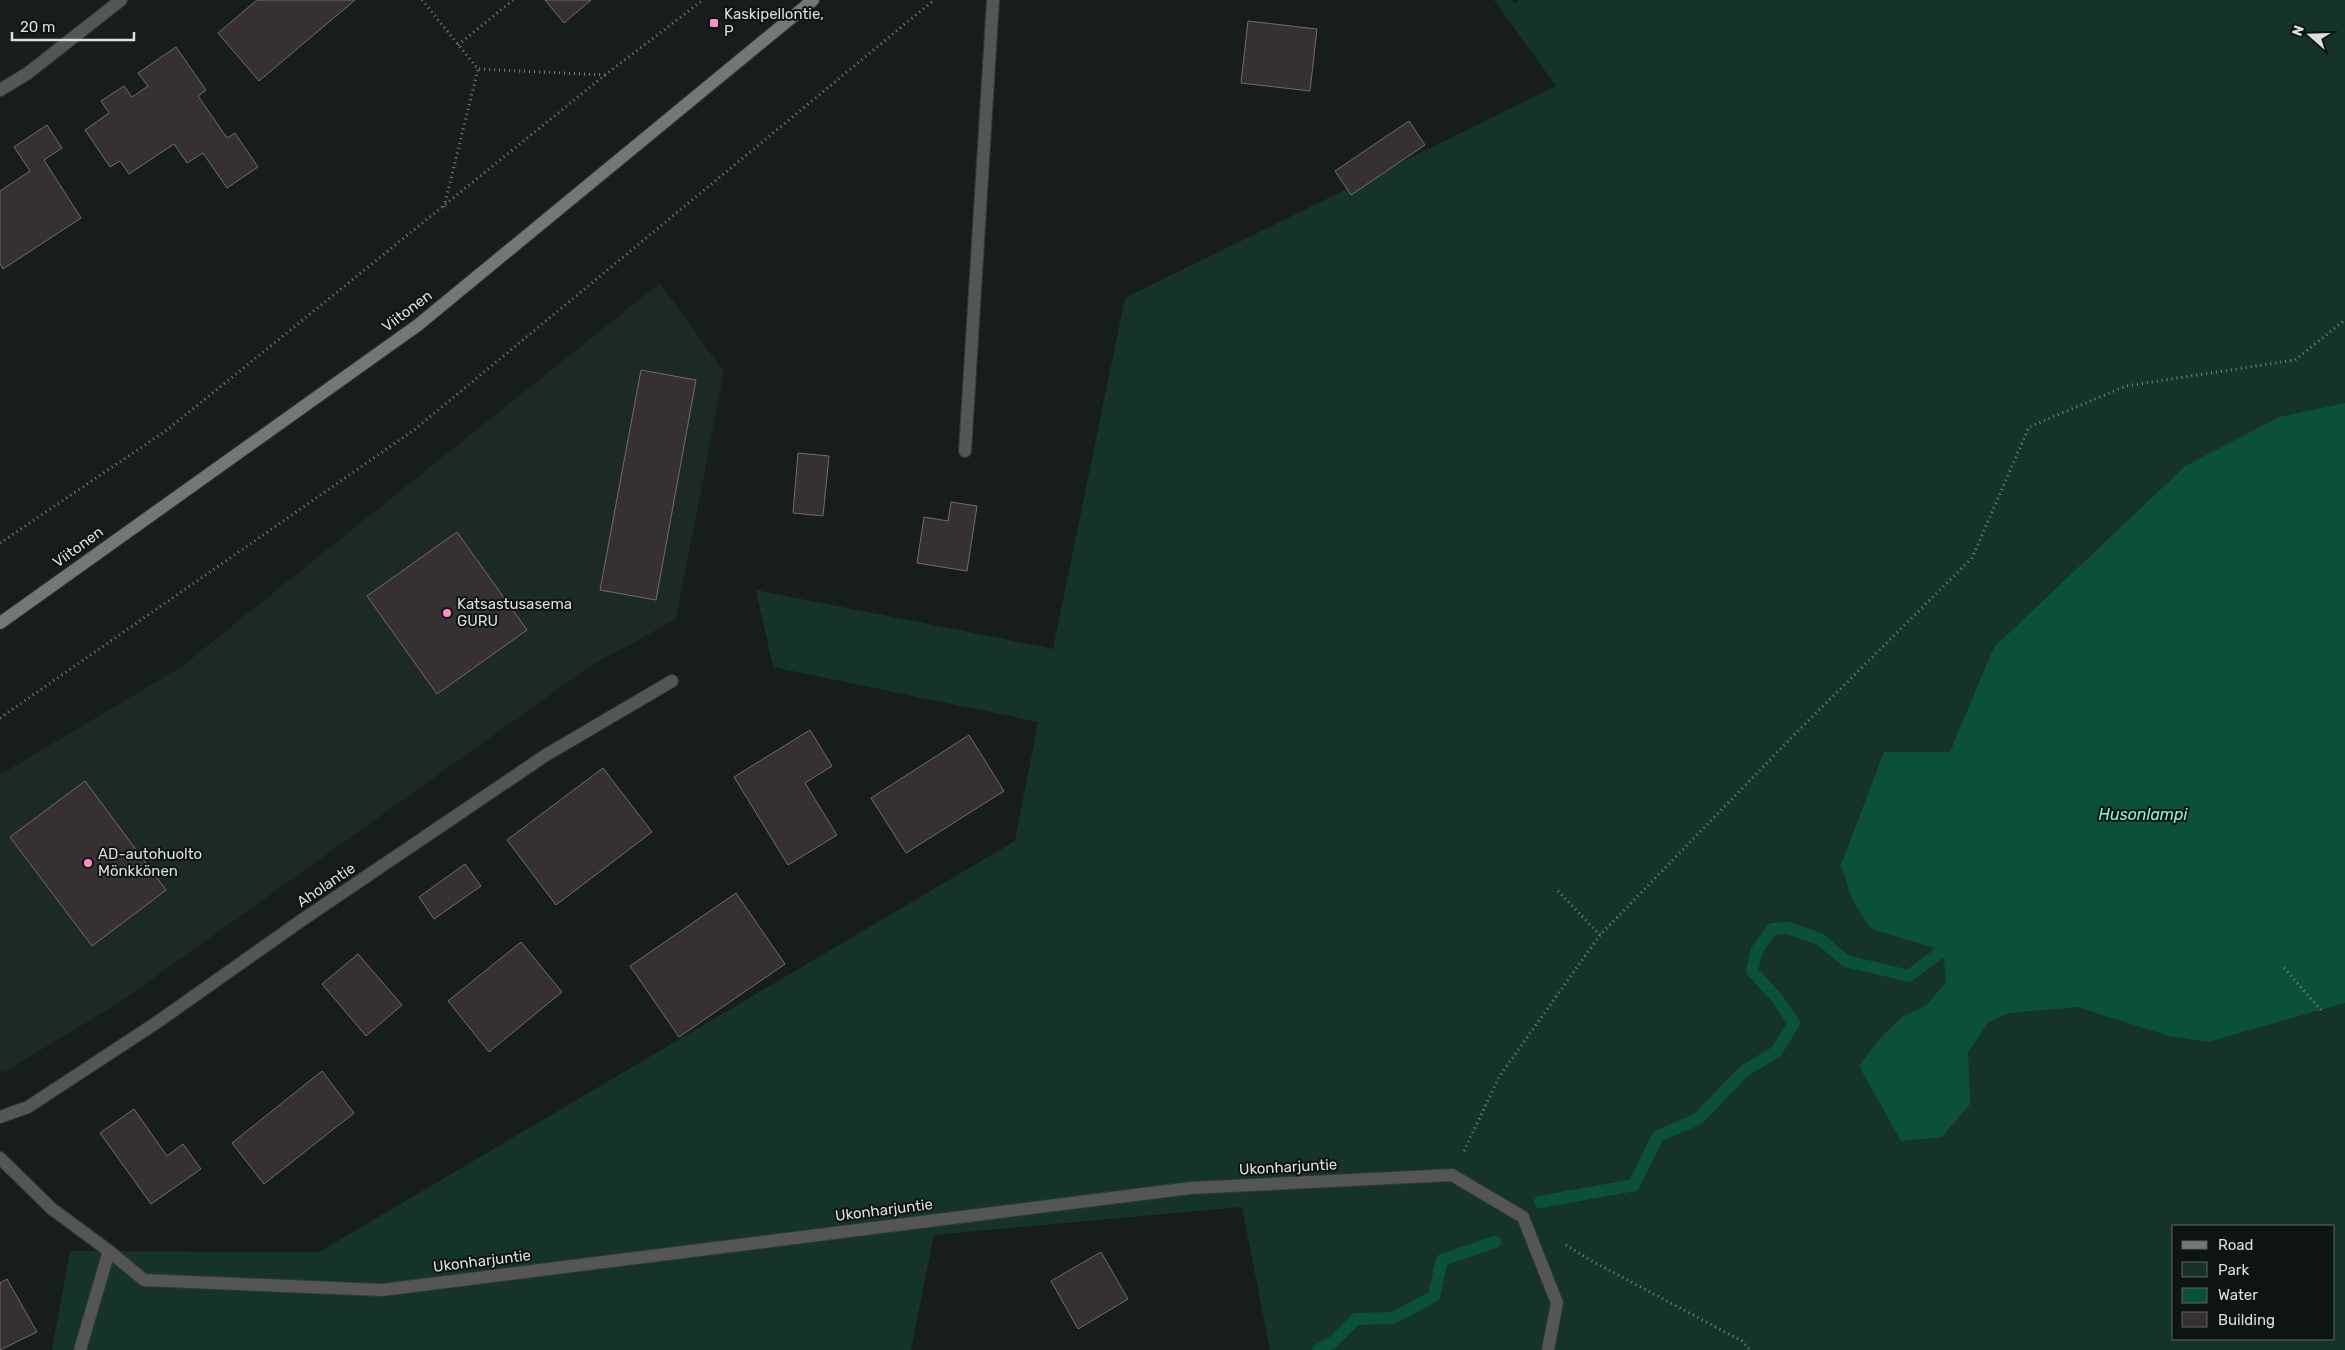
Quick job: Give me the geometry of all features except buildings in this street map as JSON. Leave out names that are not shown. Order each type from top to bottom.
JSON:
[{"type":"main road","name":"Viitonen","points":[[0,623],[418,325],[813,0]]},
{"type":"street","points":[[0,90],[28,73],[121,0]]},
{"type":"street","points":[[965,452],[993,0]]},
{"type":"street","name":"Aholantie","points":[[0,1117],[28,1107],[156,1023],[302,920],[546,755],[672,681]]},
{"type":"street","name":"Ukonharjuntie","points":[[0,1158],[52,1209],[109,1251],[144,1280],[382,1290],[1190,1188],[1452,1176]]},
{"type":"street","points":[[1452,1176],[1523,1217],[1557,1303],[1548,1350]]},
{"type":"street","points":[[80,1350],[109,1251]]},
{"type":"path","points":[[422,0],[478,69],[605,76]]},
{"type":"path","points":[[458,45],[513,0]]},
{"type":"path","points":[[0,543],[167,430],[605,76],[703,0]]},
{"type":"path","points":[[0,718],[414,430],[934,0]]},
{"type":"path","points":[[443,208],[478,69]]},
{"type":"path","points":[[1452,1176],[1499,1077],[1600,935],[1794,735],[1972,558],[2029,427],[2126,386],[2295,360],[2345,320]]},
{"type":"path","points":[[1558,891],[1600,935]]},
{"type":"path","points":[[2284,968],[2322,1010]]},
{"type":"path","points":[[1565,1244],[1590,1260],[1742,1341],[1750,1350]]},
{"type":"shaded area","points":[[660,283],[724,372],[676,619],[587,668],[117,1004],[4,1072],[0,1071],[0,775],[181,667]]},
{"type":"green space","points":[[1494,0],[1512,0],[1514,3],[1519,0],[2345,0],[2345,403],[2279,417],[2185,466],[1994,647],[2209,1042],[2345,1003],[2345,1350],[1270,1350],[1242,1207],[934,1235],[911,1350],[52,1350],[70,1251],[319,1252],[1015,841],[1038,722],[773,667],[756,590],[1053,649],[1125,298],[1556,86]]},
{"type":"water","name":"Husonlampi","points":[[2345,403],[2345,1003],[2209,1042],[2169,1036],[2078,1007],[2009,1013],[1989,1022],[1968,1052],[1970,1104],[1942,1137],[1901,1141],[1859,1066],[1880,1038],[1902,1017],[1927,1005],[1946,982],[1943,950],[1871,929],[1853,901],[1841,865],[1884,752],[1950,752],[1994,647],[2185,466],[2279,417]]},
{"type":"waterway","points":[[1540,1202],[1634,1185],[1658,1136],[1698,1119],[1744,1071],[1776,1052],[1794,1023],[1776,997],[1752,971],[1757,950],[1772,929],[1788,928],[1820,939],[1846,961],[1909,976],[1943,950]]},
{"type":"waterway","points":[[1318,1350],[1333,1342],[1356,1319],[1393,1318],[1434,1296],[1442,1260],[1495,1242]]},
{"type":"place","name":"Kaskipellontie, P","points":[[714,23]]},
{"type":"place","name":"Katsastusasema GURU","points":[[447,613]]},
{"type":"place","name":"AD-autohuolto Mönkkönen","points":[[88,863]]}]
